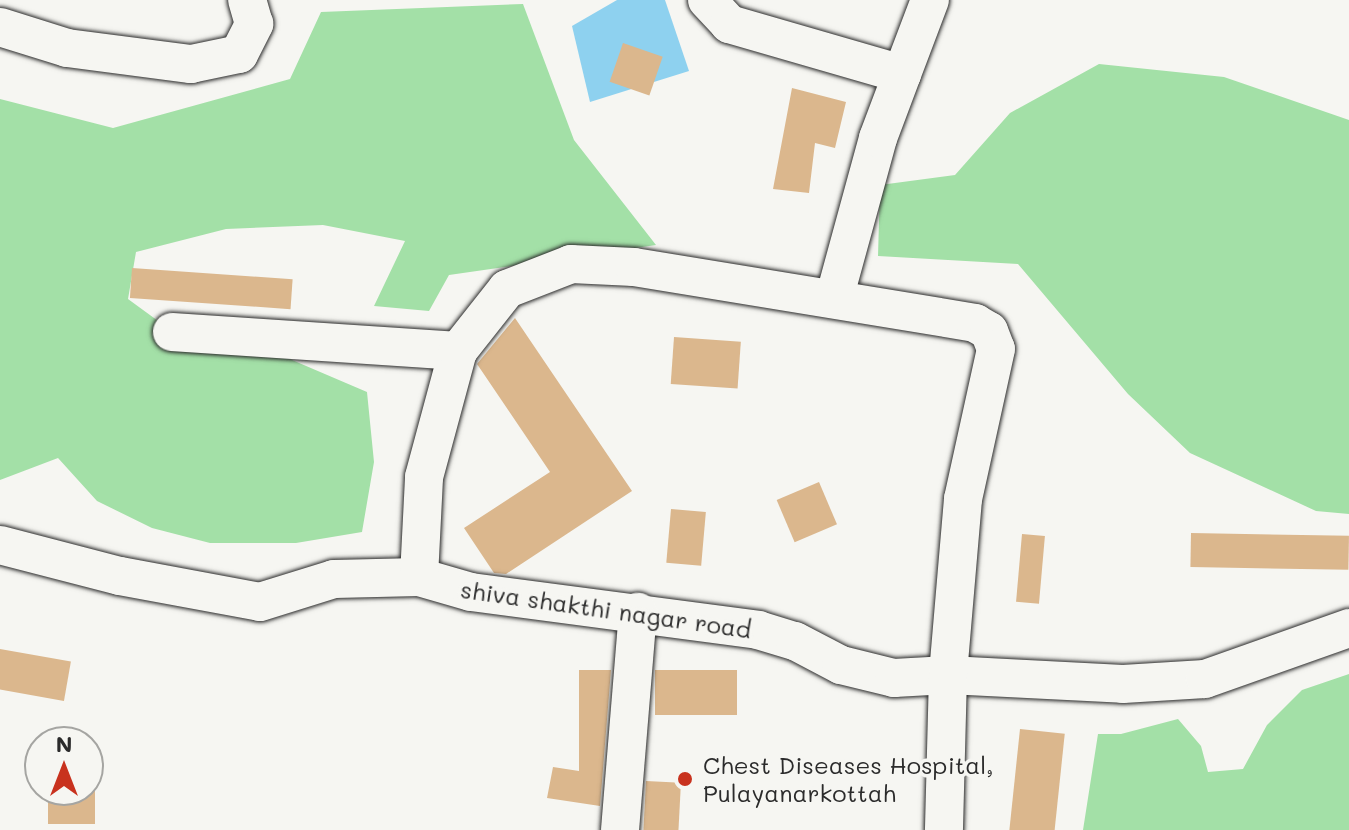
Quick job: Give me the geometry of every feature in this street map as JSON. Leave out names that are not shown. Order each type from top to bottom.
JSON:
[{"type":"street","points":[[0,27],[67,48],[191,64],[239,54],[254,24],[247,0]]},
{"type":"street","points":[[707,0],[729,24],[902,74]]},
{"type":"street","points":[[834,299],[878,138],[930,0]]},
{"type":"street","points":[[419,577],[424,477],[458,351],[507,289],[571,264],[634,267],[975,323],[989,331],[996,349],[963,499],[948,675],[944,830]]},
{"type":"street","points":[[172,332],[458,351]]},
{"type":"street","name":"shiva shakthi nagar road","points":[[0,545],[120,576],[260,602],[334,579],[419,577],[471,592],[758,630],[795,641],[841,665],[894,678],[948,675],[1123,684],[1205,679],[1349,628]]},
{"type":"street","points":[[620,830],[638,612]]},
{"type":"green space","points":[[523,4],[574,140],[656,245],[449,275],[429,311],[374,306],[405,241],[323,225],[226,229],[136,252],[128,299],[191,345],[257,345],[367,392],[374,462],[362,532],[296,543],[210,543],[152,528],[97,501],[58,458],[0,480],[0,99],[113,128],[290,79],[321,12]]},
{"type":"green space","points":[[1099,64],[1224,77],[1349,120],[1349,514],[1316,511],[1190,453],[1128,394],[1018,264],[878,256],[880,185],[955,175],[1010,113]]},
{"type":"green space","points":[[1349,674],[1349,830],[1083,830],[1098,734],[1121,734],[1178,719],[1201,746],[1208,772],[1243,769],[1267,725],[1302,690]]},
{"type":"water","points":[[617,0],[665,0],[689,71],[590,102],[572,26]]},
{"type":"building","points":[[623,43],[663,57],[649,95],[610,82]]},
{"type":"building","points":[[792,88],[846,102],[835,148],[815,143],[809,193],[773,189]]},
{"type":"building","points":[[132,268],[293,279],[291,309],[130,298]]},
{"type":"building","points":[[515,318],[632,491],[506,574],[494,573],[464,528],[550,472],[477,364]]},
{"type":"building","points":[[674,337],[741,342],[738,389],[671,384]]},
{"type":"building","points":[[819,482],[837,524],[795,542],[777,500]]},
{"type":"building","points":[[671,509],[706,512],[701,566],[666,563]]},
{"type":"building","points":[[1191,533],[1349,536],[1348,570],[1190,567]]},
{"type":"building","points":[[1022,534],[1045,536],[1039,604],[1016,602]]},
{"type":"building","points":[[0,649],[71,662],[64,701],[0,690]]},
{"type":"building","points":[[579,670],[611,670],[600,806],[547,798],[553,767],[579,771]]},
{"type":"building","points":[[655,670],[737,670],[737,715],[655,715]]},
{"type":"building","points":[[1020,729],[1065,734],[1055,830],[1009,830]]},
{"type":"building","points":[[646,781],[681,783],[678,830],[643,830]]},
{"type":"building","points":[[48,806],[95,806],[95,824],[48,824]]},
{"type":"place","name":"Chest Diseases Hospital, Pulayanarkottah","points":[[685,779]]}]
